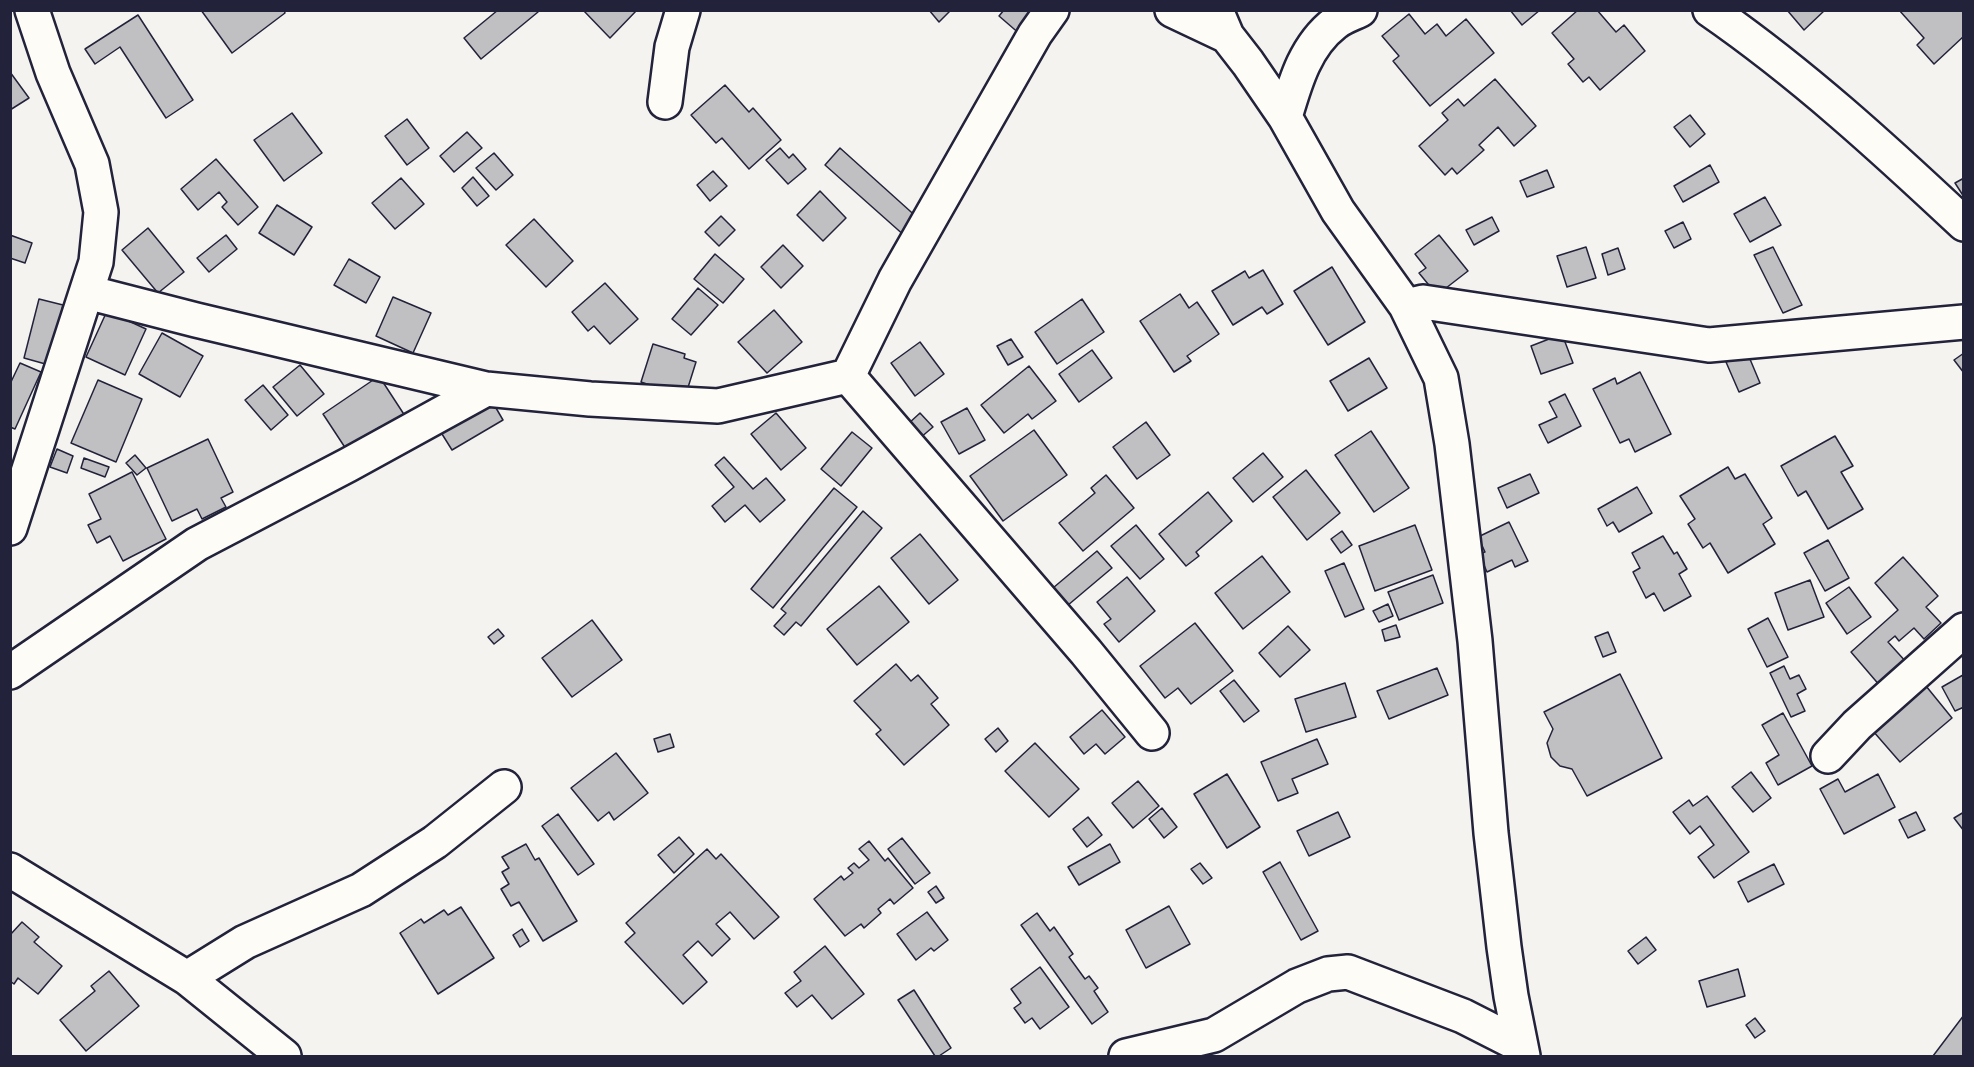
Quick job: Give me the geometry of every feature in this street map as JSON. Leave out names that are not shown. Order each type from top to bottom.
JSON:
[{"type":"street","points":[[10,528],[96,262],[101,212],[92,164],[53,73],[32,10]]},
{"type":"street","points":[[665,102],[672,47],[683,10]]},
{"type":"street","points":[[848,376],[895,280],[1035,34],[1052,10]]},
{"type":"street","points":[[1172,10],[1222,23],[1285,117],[1338,211],[1406,306],[1441,378],[1452,444],[1475,642],[1491,833],[1510,996],[1522,1051]]},
{"type":"street","points":[[1285,117],[1298,76],[1315,41],[1336,21],[1360,10]]},
{"type":"street","points":[[1710,10],[1757,43],[1896,161],[1964,224]]},
{"type":"street","points":[[87,292],[486,389],[590,399],[718,406],[848,376]]},
{"type":"street","points":[[1406,306],[1423,302],[1709,345],[1964,322]]},
{"type":"street","points":[[848,376],[1086,652],[1152,733]]},
{"type":"street","points":[[10,672],[197,544],[486,389]]},
{"type":"street","points":[[1828,756],[1857,725],[1964,630]]},
{"type":"street","points":[[187,978],[245,942],[361,890],[435,842],[504,787]]},
{"type":"street","points":[[10,870],[187,978],[284,1056]]},
{"type":"street","points":[[1126,1056],[1214,1035],[1297,986],[1328,974],[1348,972],[1463,1016],[1522,1051]]},
{"type":"street","points":[[1463,1016],[1510,996]]},
{"type":"building","points":[[201,10],[284,10],[285,13],[232,53]]},
{"type":"building","points":[[498,10],[536,10],[538,12],[481,59],[464,38]]},
{"type":"building","points":[[583,10],[637,10],[610,38]]},
{"type":"building","points":[[929,10],[951,10],[939,22]]},
{"type":"building","points":[[1004,10],[1034,10],[1021,35],[999,16]]},
{"type":"building","points":[[1510,10],[1540,10],[1522,25]]},
{"type":"building","points":[[1578,10],[1597,10],[1616,32],[1624,25],[1645,51],[1600,90],[1589,77],[1583,82],[1568,64],[1574,59],[1552,33]]},
{"type":"building","points":[[1787,10],[1825,10],[1804,30]]},
{"type":"building","points":[[1899,10],[1964,10],[1964,36],[1934,64],[1917,45],[1924,38]]},
{"type":"building","points":[[1409,14],[1425,34],[1437,24],[1446,36],[1466,19],[1494,53],[1430,106],[1393,61],[1399,56],[1382,36]]},
{"type":"building","points":[[138,15],[193,100],[166,118],[120,47],[95,64],[85,49]]},
{"type":"building","points":[[10,72],[29,98],[10,110]]},
{"type":"building","points":[[1495,79],[1536,126],[1514,146],[1498,127],[1479,145],[1484,150],[1457,174],[1452,168],[1445,175],[1419,146],[1448,120],[1442,113],[1458,99],[1464,106]]},
{"type":"building","points":[[725,85],[749,112],[753,108],[781,140],[749,169],[722,138],[716,143],[691,115]]},
{"type":"building","points":[[292,113],[322,153],[284,181],[254,140]]},
{"type":"building","points":[[1690,115],[1705,134],[1690,147],[1674,127]]},
{"type":"building","points":[[407,119],[429,148],[407,165],[385,136]]},
{"type":"building","points":[[467,132],[482,148],[454,172],[440,156]]},
{"type":"building","points":[[780,148],[789,158],[793,154],[806,169],[788,184],[766,160]]},
{"type":"building","points":[[840,148],[920,220],[906,237],[825,165]]},
{"type":"building","points":[[494,153],[513,175],[496,190],[476,168]]},
{"type":"building","points":[[216,159],[258,207],[238,225],[222,207],[227,202],[219,192],[198,210],[181,189]]},
{"type":"building","points":[[1710,165],[1719,182],[1683,202],[1674,186]]},
{"type":"building","points":[[1547,170],[1554,187],[1527,197],[1520,181]]},
{"type":"building","points":[[713,171],[727,186],[710,201],[697,185]]},
{"type":"building","points":[[473,177],[489,196],[477,206],[462,188]]},
{"type":"building","points":[[401,178],[424,204],[395,229],[372,203]]},
{"type":"building","points":[[1964,178],[1964,197],[1955,183]]},
{"type":"building","points":[[820,191],[846,218],[823,241],[797,215]]},
{"type":"building","points":[[1765,197],[1781,225],[1750,242],[1734,214]]},
{"type":"building","points":[[277,205],[312,227],[294,255],[259,233]]},
{"type":"building","points":[[721,216],[735,230],[719,246],[705,232]]},
{"type":"building","points":[[1492,217],[1499,231],[1474,245],[1466,230]]},
{"type":"building","points":[[534,219],[573,261],[546,287],[506,245]]},
{"type":"building","points":[[1683,222],[1691,239],[1674,248],[1665,231]]},
{"type":"building","points":[[148,228],[184,272],[158,293],[122,250]]},
{"type":"building","points":[[10,235],[32,243],[25,263],[10,258]]},
{"type":"building","points":[[226,235],[237,249],[209,272],[197,258]]},
{"type":"building","points":[[1439,235],[1468,271],[1437,295],[1419,273],[1426,268],[1415,254]]},
{"type":"building","points":[[783,245],[803,266],[781,288],[761,267]]},
{"type":"building","points":[[1586,247],[1596,278],[1567,287],[1557,256]]},
{"type":"building","points":[[1773,247],[1802,305],[1783,313],[1754,255]]},
{"type":"building","points":[[1618,248],[1625,269],[1608,275],[1602,254]]},
{"type":"building","points":[[715,254],[744,279],[723,303],[694,279]]},
{"type":"building","points":[[349,259],[380,277],[366,303],[334,285]]},
{"type":"building","points":[[1332,267],[1365,322],[1328,345],[1294,291]]},
{"type":"building","points":[[1263,270],[1283,304],[1267,314],[1262,307],[1233,325],[1212,291],[1245,271],[1249,278]]},
{"type":"building","points":[[605,283],[638,319],[610,344],[594,326],[588,331],[572,312]]},
{"type":"building","points":[[698,288],[718,305],[691,335],[672,319]]},
{"type":"building","points":[[1180,294],[1189,308],[1197,302],[1219,334],[1187,356],[1191,361],[1174,372],[1140,321]]},
{"type":"building","points":[[393,297],[431,313],[413,353],[376,336]]},
{"type":"building","points":[[39,299],[63,305],[49,365],[24,358]]},
{"type":"building","points":[[1082,299],[1104,332],[1057,364],[1035,332]]},
{"type":"building","points":[[774,310],[802,342],[767,373],[738,342]]},
{"type":"building","points":[[107,311],[146,329],[125,375],[86,357]]},
{"type":"building","points":[[162,333],[203,356],[180,397],[139,374]]},
{"type":"building","points":[[1562,334],[1573,363],[1541,374],[1531,346]]},
{"type":"building","points":[[1011,339],[1023,357],[1008,365],[997,346]]},
{"type":"building","points":[[920,342],[944,374],[915,396],[891,363]]},
{"type":"building","points":[[653,344],[685,354],[684,358],[696,362],[685,397],[641,382]]},
{"type":"building","points":[[1092,350],[1112,378],[1079,402],[1059,374]]},
{"type":"building","points":[[1747,352],[1760,383],[1739,392],[1726,362]]},
{"type":"building","points":[[1964,353],[1964,373],[1954,360]]},
{"type":"building","points":[[1369,358],[1387,388],[1348,411],[1330,381]]},
{"type":"building","points":[[20,363],[41,372],[15,429],[10,427],[10,384]]},
{"type":"building","points":[[300,365],[324,394],[297,416],[273,387]]},
{"type":"building","points":[[1029,366],[1056,401],[1032,419],[1028,414],[1004,433],[981,405]]},
{"type":"building","points":[[1640,372],[1671,434],[1635,452],[1629,439],[1620,443],[1593,389],[1615,378],[1617,384]]},
{"type":"building","points":[[379,376],[407,419],[385,434],[380,427],[346,449],[323,414]]},
{"type":"building","points":[[98,380],[142,399],[116,462],[71,443]]},
{"type":"building","points":[[263,385],[288,415],[271,430],[245,400]]},
{"type":"building","points":[[1565,394],[1581,426],[1548,443],[1539,425],[1557,417],[1549,402]]},
{"type":"building","points":[[489,396],[503,420],[452,450],[437,426]]},
{"type":"building","points":[[967,408],[985,440],[959,454],[941,422]]},
{"type":"building","points":[[776,413],[806,448],[781,470],[751,434]]},
{"type":"building","points":[[920,413],[933,427],[920,438],[908,424]]},
{"type":"building","points":[[1146,422],[1170,455],[1137,479],[1113,447]]},
{"type":"building","points":[[1034,430],[1067,475],[1003,521],[970,476]]},
{"type":"building","points":[[1371,431],[1409,488],[1374,512],[1335,455]]},
{"type":"building","points":[[852,432],[872,448],[841,486],[821,469]]},
{"type":"building","points":[[1835,436],[1853,466],[1841,472],[1863,509],[1828,529],[1806,491],[1798,496],[1781,466]]},
{"type":"building","points":[[208,439],[233,492],[221,498],[226,507],[202,519],[197,509],[172,521],[147,468]]},
{"type":"building","points":[[57,449],[73,456],[67,473],[50,467]]},
{"type":"building","points":[[1263,453],[1283,477],[1253,502],[1233,478]]},
{"type":"building","points":[[135,455],[146,468],[137,475],[126,463]]},
{"type":"building","points":[[724,457],[753,489],[766,478],[785,500],[760,522],[745,505],[725,522],[712,506],[734,487],[715,465]]},
{"type":"building","points":[[84,458],[109,467],[105,477],[81,468]]},
{"type":"building","points":[[1728,467],[1735,479],[1745,474],[1772,518],[1763,524],[1775,544],[1728,573],[1710,543],[1703,548],[1688,524],[1695,519],[1680,496]]},
{"type":"building","points":[[1306,470],[1340,513],[1307,540],[1273,497]]},
{"type":"building","points":[[132,472],[166,539],[123,561],[110,536],[97,543],[88,525],[101,519],[89,494]]},
{"type":"building","points":[[1530,474],[1539,493],[1507,508],[1498,488]]},
{"type":"building","points":[[1106,475],[1134,508],[1083,551],[1059,523],[1095,493],[1091,488]]},
{"type":"building","points":[[1637,487],[1652,513],[1619,532],[1613,522],[1607,526],[1598,509]]},
{"type":"building","points":[[834,488],[857,507],[773,608],[751,589]]},
{"type":"building","points":[[1208,492],[1232,521],[1196,552],[1199,556],[1186,566],[1159,534]]},
{"type":"building","points":[[863,511],[882,528],[801,626],[796,622],[784,635],[774,626],[786,613],[781,609]]},
{"type":"building","points":[[1509,522],[1528,561],[1515,567],[1512,560],[1487,572],[1479,554],[1485,552],[1478,537]]},
{"type":"building","points":[[1136,525],[1164,559],[1140,579],[1111,546]]},
{"type":"building","points":[[1415,525],[1432,570],[1375,591],[1359,546]]},
{"type":"building","points":[[1342,531],[1352,545],[1341,553],[1331,539]]},
{"type":"building","points":[[920,534],[958,580],[929,604],[891,558]]},
{"type":"building","points":[[1663,536],[1674,554],[1677,552],[1687,569],[1679,574],[1691,596],[1664,611],[1654,593],[1646,598],[1633,572],[1640,568],[1632,553]]},
{"type":"building","points":[[1828,540],[1849,578],[1825,591],[1804,553]]},
{"type":"building","points":[[1097,551],[1112,568],[1061,611],[1047,593]]},
{"type":"building","points":[[1262,556],[1290,592],[1243,629],[1215,593]]},
{"type":"building","points":[[1903,557],[1938,596],[1926,607],[1941,623],[1924,639],[1914,628],[1899,641],[1895,636],[1888,642],[1907,663],[1881,687],[1851,652],[1898,610],[1875,583]]},
{"type":"building","points":[[1344,563],[1364,609],[1345,617],[1325,571]]},
{"type":"building","points":[[1433,575],[1443,603],[1399,620],[1388,592]]},
{"type":"building","points":[[1127,577],[1155,611],[1119,642],[1104,624],[1111,619],[1097,602]]},
{"type":"building","points":[[1810,580],[1824,617],[1788,630],[1775,593]]},
{"type":"building","points":[[879,586],[909,622],[857,665],[827,629]]},
{"type":"building","points":[[1849,587],[1871,617],[1847,634],[1826,603]]},
{"type":"building","points":[[1388,604],[1393,616],[1379,622],[1373,611]]},
{"type":"building","points":[[1768,618],[1788,657],[1767,667],[1748,629]]},
{"type":"building","points":[[592,620],[622,660],[572,697],[542,658]]},
{"type":"building","points":[[1195,623],[1233,671],[1191,704],[1178,688],[1165,698],[1140,666]]},
{"type":"building","points":[[1396,625],[1400,637],[1385,641],[1382,630]]},
{"type":"building","points":[[1288,626],[1310,650],[1280,677],[1259,653]]},
{"type":"building","points":[[498,629],[504,636],[494,644],[488,637]]},
{"type":"building","points":[[1608,632],[1616,652],[1603,657],[1595,637]]},
{"type":"building","points":[[896,664],[911,681],[918,675],[938,698],[931,704],[949,725],[904,765],[876,734],[881,730],[854,701]]},
{"type":"building","points":[[1784,666],[1790,679],[1799,675],[1806,689],[1797,694],[1805,711],[1791,717],[1770,673]]},
{"type":"building","points":[[1437,668],[1448,695],[1389,719],[1377,691]]},
{"type":"building","points":[[1620,674],[1662,758],[1587,796],[1572,769],[1560,766],[1551,757],[1547,743],[1553,729],[1544,712]]},
{"type":"building","points":[[1963,675],[1964,707],[1955,711],[1942,687]]},
{"type":"building","points":[[1234,680],[1259,711],[1244,722],[1220,691]]},
{"type":"building","points":[[1345,683],[1356,717],[1306,732],[1295,699]]},
{"type":"building","points":[[1926,686],[1952,718],[1900,762],[1873,731]]},
{"type":"building","points":[[1102,710],[1125,737],[1105,754],[1096,744],[1084,754],[1070,737]]},
{"type":"building","points":[[1783,713],[1812,766],[1778,785],[1766,763],[1779,755],[1762,725]]},
{"type":"building","points":[[998,728],[1008,741],[996,752],[985,739]]},
{"type":"building","points":[[670,734],[674,747],[658,752],[654,739]]},
{"type":"building","points":[[1317,739],[1328,764],[1292,779],[1298,793],[1278,801],[1261,762]]},
{"type":"building","points":[[1035,743],[1079,789],[1049,817],[1005,771]]},
{"type":"building","points":[[616,753],[648,793],[614,820],[609,812],[598,821],[571,788]]},
{"type":"building","points":[[1751,772],[1771,798],[1753,812],[1732,787]]},
{"type":"building","points":[[1227,774],[1260,827],[1227,848],[1194,794]]},
{"type":"building","points":[[1878,774],[1895,807],[1844,834],[1820,789],[1838,779],[1845,792]]},
{"type":"building","points":[[1138,781],[1159,806],[1133,828],[1112,803]]},
{"type":"building","points":[[1707,796],[1749,852],[1714,878],[1698,857],[1714,845],[1700,826],[1690,834],[1673,812],[1689,800],[1693,806]]},
{"type":"building","points":[[1162,808],[1177,827],[1164,838],[1149,819]]},
{"type":"building","points":[[1338,812],[1350,837],[1309,856],[1297,831]]},
{"type":"building","points":[[1916,812],[1925,830],[1908,838],[1899,820]]},
{"type":"building","points":[[1964,812],[1964,831],[1954,818]]},
{"type":"building","points":[[558,814],[594,864],[578,875],[542,826]]},
{"type":"building","points":[[1088,817],[1102,835],[1087,847],[1073,829]]},
{"type":"building","points":[[679,837],[694,854],[674,873],[658,855]]},
{"type":"building","points":[[902,838],[930,873],[915,884],[888,849]]},
{"type":"building","points":[[869,841],[885,861],[888,858],[913,888],[894,904],[890,899],[878,909],[881,913],[864,928],[861,924],[845,936],[814,899],[841,876],[844,880],[853,873],[848,868],[854,863],[859,868],[869,860],[859,849]]},
{"type":"building","points":[[526,844],[535,860],[539,858],[577,921],[543,941],[519,902],[511,906],[501,889],[509,884],[502,872],[509,868],[502,857]]},
{"type":"building","points":[[1110,844],[1120,862],[1079,885],[1068,867]]},
{"type":"building","points":[[707,849],[716,859],[721,854],[779,917],[754,939],[730,912],[716,924],[730,939],[712,956],[698,941],[683,955],[707,982],[683,1004],[625,942],[635,933],[626,923]]},
{"type":"building","points":[[1280,862],[1318,931],[1301,940],[1263,872]]},
{"type":"building","points":[[1200,863],[1212,878],[1203,884],[1191,869]]},
{"type":"building","points":[[1774,864],[1784,884],[1748,902],[1738,882]]},
{"type":"building","points":[[936,886],[944,898],[936,903],[928,892]]},
{"type":"building","points":[[1169,906],[1190,944],[1146,968],[1126,930]]},
{"type":"building","points":[[461,907],[494,958],[438,994],[400,933],[421,919],[424,923],[444,910],[448,915]]},
{"type":"building","points":[[927,912],[948,940],[934,951],[931,948],[916,960],[897,934]]},
{"type":"building","points":[[1037,913],[1050,931],[1054,927],[1073,954],[1069,957],[1085,979],[1089,976],[1098,988],[1094,991],[1108,1012],[1092,1024],[1021,925]]},
{"type":"building","points":[[22,922],[39,937],[34,942],[62,966],[38,994],[18,978],[14,984],[10,981],[10,935]]},
{"type":"building","points":[[522,929],[529,941],[520,947],[513,935]]},
{"type":"building","points":[[1646,937],[1656,950],[1638,964],[1628,951]]},
{"type":"building","points":[[825,946],[864,994],[832,1019],[812,995],[797,1007],[785,993],[801,981],[794,972]]},
{"type":"building","points":[[1040,967],[1069,1007],[1040,1029],[1032,1018],[1025,1023],[1014,1008],[1021,1003],[1011,989]]},
{"type":"building","points":[[1738,969],[1745,996],[1707,1007],[1699,981]]},
{"type":"building","points":[[109,971],[139,1006],[86,1051],[60,1020],[95,991],[91,986]]},
{"type":"building","points":[[914,990],[951,1048],[939,1056],[935,1056],[898,1000]]},
{"type":"building","points":[[1964,1015],[1964,1056],[1933,1056]]},
{"type":"building","points":[[1755,1018],[1765,1031],[1755,1038],[1746,1025]]}]
